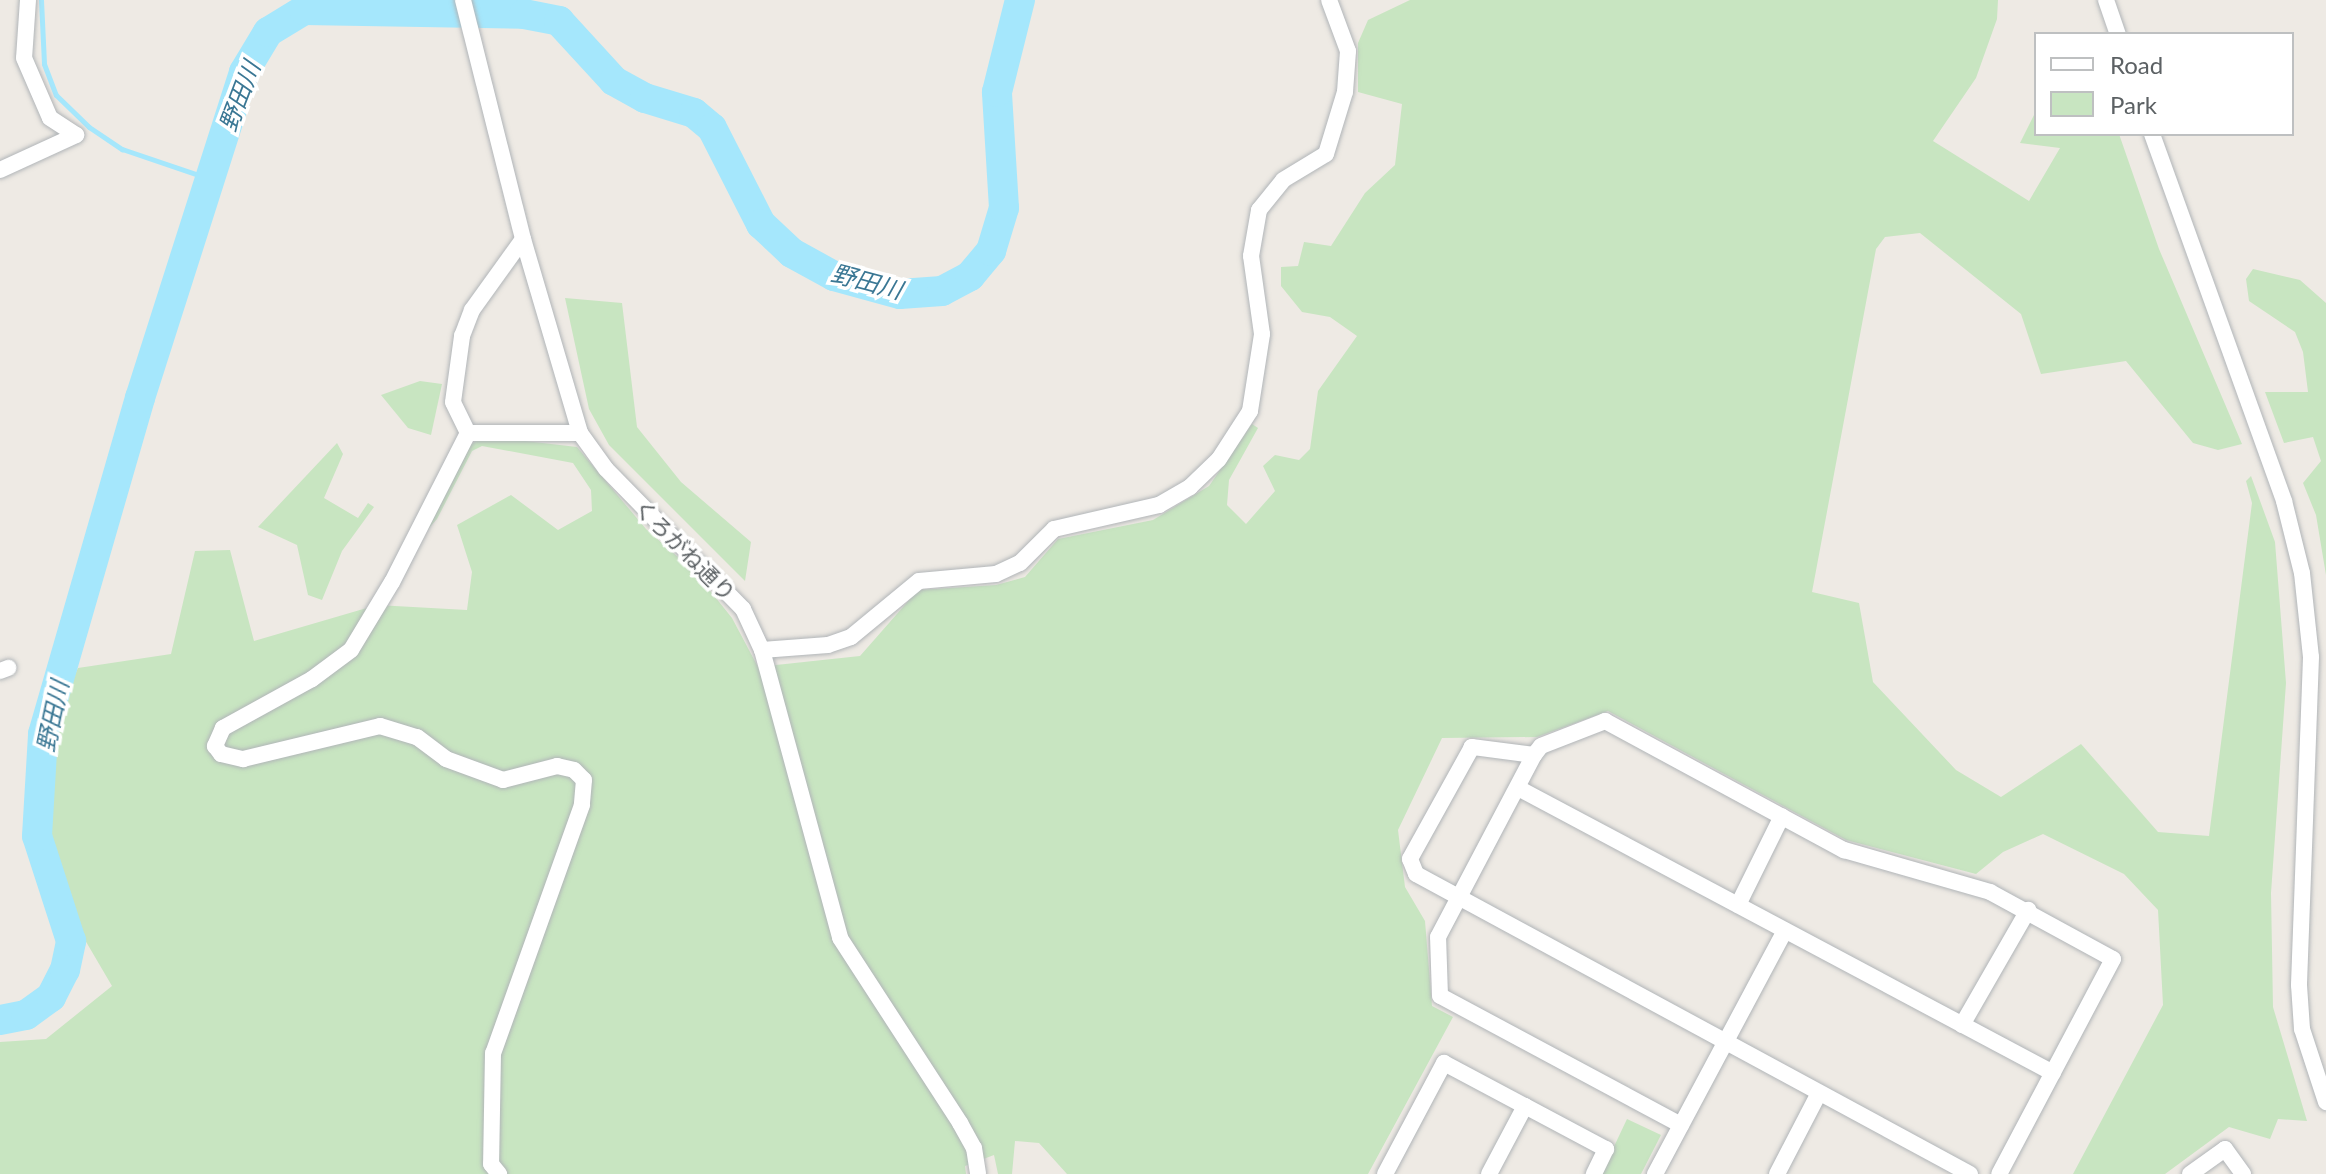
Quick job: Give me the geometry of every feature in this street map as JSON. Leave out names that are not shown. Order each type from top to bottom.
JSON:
[{"type":"street","points":[[0,170],[76,135],[50,118],[24,58],[28,0]]},
{"type":"street","name":"くろがね通り","points":[[463,0],[523,239],[580,433],[627,491],[727,587],[762,650],[840,938],[960,1123],[974,1148],[978,1174]]},
{"type":"street","points":[[762,650],[828,645],[851,637],[919,581],[996,574],[1020,563],[1054,529],[1159,505],[1190,487],[1219,459],[1250,411],[1262,334],[1251,256],[1259,210],[1283,180],[1326,154],[1345,92],[1348,51],[1329,0]]},
{"type":"street","points":[[2106,0],[2117,32]]},
{"type":"street","points":[[2153,136],[2284,501],[2302,573],[2311,657],[2299,985],[2302,1029],[2326,1102]]},
{"type":"street","points":[[468,433],[453,402],[462,336],[472,310],[523,239]]},
{"type":"street","points":[[468,433],[580,433]]},
{"type":"street","points":[[468,433],[392,582],[351,650],[312,679],[223,728],[215,746],[221,754],[243,759],[380,726],[417,737],[446,759],[503,780],[557,766],[574,770],[584,780],[582,805],[493,1053],[491,1164],[499,1174]]},
{"type":"street","points":[[1681,1125],[1440,996],[1438,937],[1534,755],[1541,746],[1605,721],[1844,850],[1990,892],[2113,959],[1999,1174]]},
{"type":"street","points":[[1534,755],[1472,747],[1410,859],[1416,874],[1970,1174]]},
{"type":"street","points":[[1518,788],[2053,1073]]},
{"type":"street","points":[[1738,905],[1782,816]]},
{"type":"street","points":[[1962,1025],[2028,910]]},
{"type":"street","points":[[1655,1174],[1785,931]]},
{"type":"street","points":[[1385,1174],[1444,1063],[1606,1149],[1594,1174]]},
{"type":"street","points":[[1777,1174],[1819,1093]]},
{"type":"street","points":[[1489,1174],[1525,1106]]},
{"type":"street","points":[[2190,1174],[2225,1149],[2243,1174]]},
{"type":"green space","points":[[1410,0],[1998,0],[1997,19],[1976,78],[1933,141],[2029,201],[2060,148],[2020,143],[2034,115],[2034,136],[2120,136],[2159,249],[2242,444],[2218,450],[2193,443],[2126,361],[2041,374],[2021,314],[1920,233],[1885,237],[1876,249],[1812,592],[1859,603],[1873,682],[1956,770],[2001,797],[2081,744],[2158,832],[2209,836],[2252,503],[2246,481],[2251,476],[2275,542],[2286,683],[2271,893],[2273,1007],[2307,1121],[2278,1119],[2270,1139],[2229,1127],[2165,1174],[2073,1174],[2163,1005],[2158,910],[2124,874],[2043,834],[2003,852],[1976,874],[1846,840],[1608,711],[1537,737],[1442,738],[1398,830],[1405,887],[1425,921],[1432,1006],[1453,1017],[1368,1174],[1067,1174],[1039,1143],[1015,1141],[1012,1174],[998,1174],[994,1155],[965,1166],[966,1174],[0,1174],[0,1042],[46,1039],[112,986],[58,894],[29,821],[47,732],[78,668],[171,654],[195,551],[230,550],[254,641],[377,605],[467,610],[472,572],[457,525],[511,495],[558,530],[592,511],[591,490],[573,463],[482,446],[472,451],[437,519],[422,536],[463,450],[483,436],[577,447],[646,529],[695,572],[732,618],[758,667],[860,656],[918,590],[996,585],[1025,577],[1058,539],[1153,520],[1209,486],[1252,424],[1258,428],[1229,480],[1227,505],[1246,524],[1275,491],[1263,466],[1275,455],[1299,460],[1310,449],[1318,391],[1357,336],[1330,317],[1302,312],[1281,286],[1281,267],[1298,266],[1304,242],[1331,246],[1365,193],[1395,165],[1402,104],[1358,92],[1358,43],[1368,20]]},
{"type":"green space","points":[[2253,269],[2300,280],[2326,303],[2326,575],[2316,515],[2303,483],[2321,461],[2313,437],[2284,443],[2265,392],[2308,392],[2303,352],[2295,332],[2249,301],[2246,279]]},
{"type":"green space","points":[[565,298],[622,303],[637,427],[681,482],[751,542],[745,581],[609,445],[589,409]]},
{"type":"green space","points":[[420,381],[442,384],[431,435],[408,428],[381,395]]},
{"type":"green space","points":[[337,443],[343,454],[324,498],[358,518],[368,503],[374,507],[342,551],[322,600],[308,595],[297,545],[258,527]]},
{"type":"green space","points":[[1627,1119],[1661,1135],[1641,1174],[1601,1174]]},
{"type":"waterway","points":[[41,0],[44,64],[56,95],[89,127],[122,149],[210,179]]},
{"type":"waterway","name":"野田川","points":[[0,1020],[26,1015],[51,997],[65,970],[71,941],[37,836],[43,734],[140,398],[244,72],[268,32],[304,10],[524,14],[559,21],[614,81],[645,98],[694,113],[712,128],[761,224],[792,253],[834,276],[900,294],[942,291],[970,276],[991,251],[1004,208],[997,92],[1020,0]]}]
